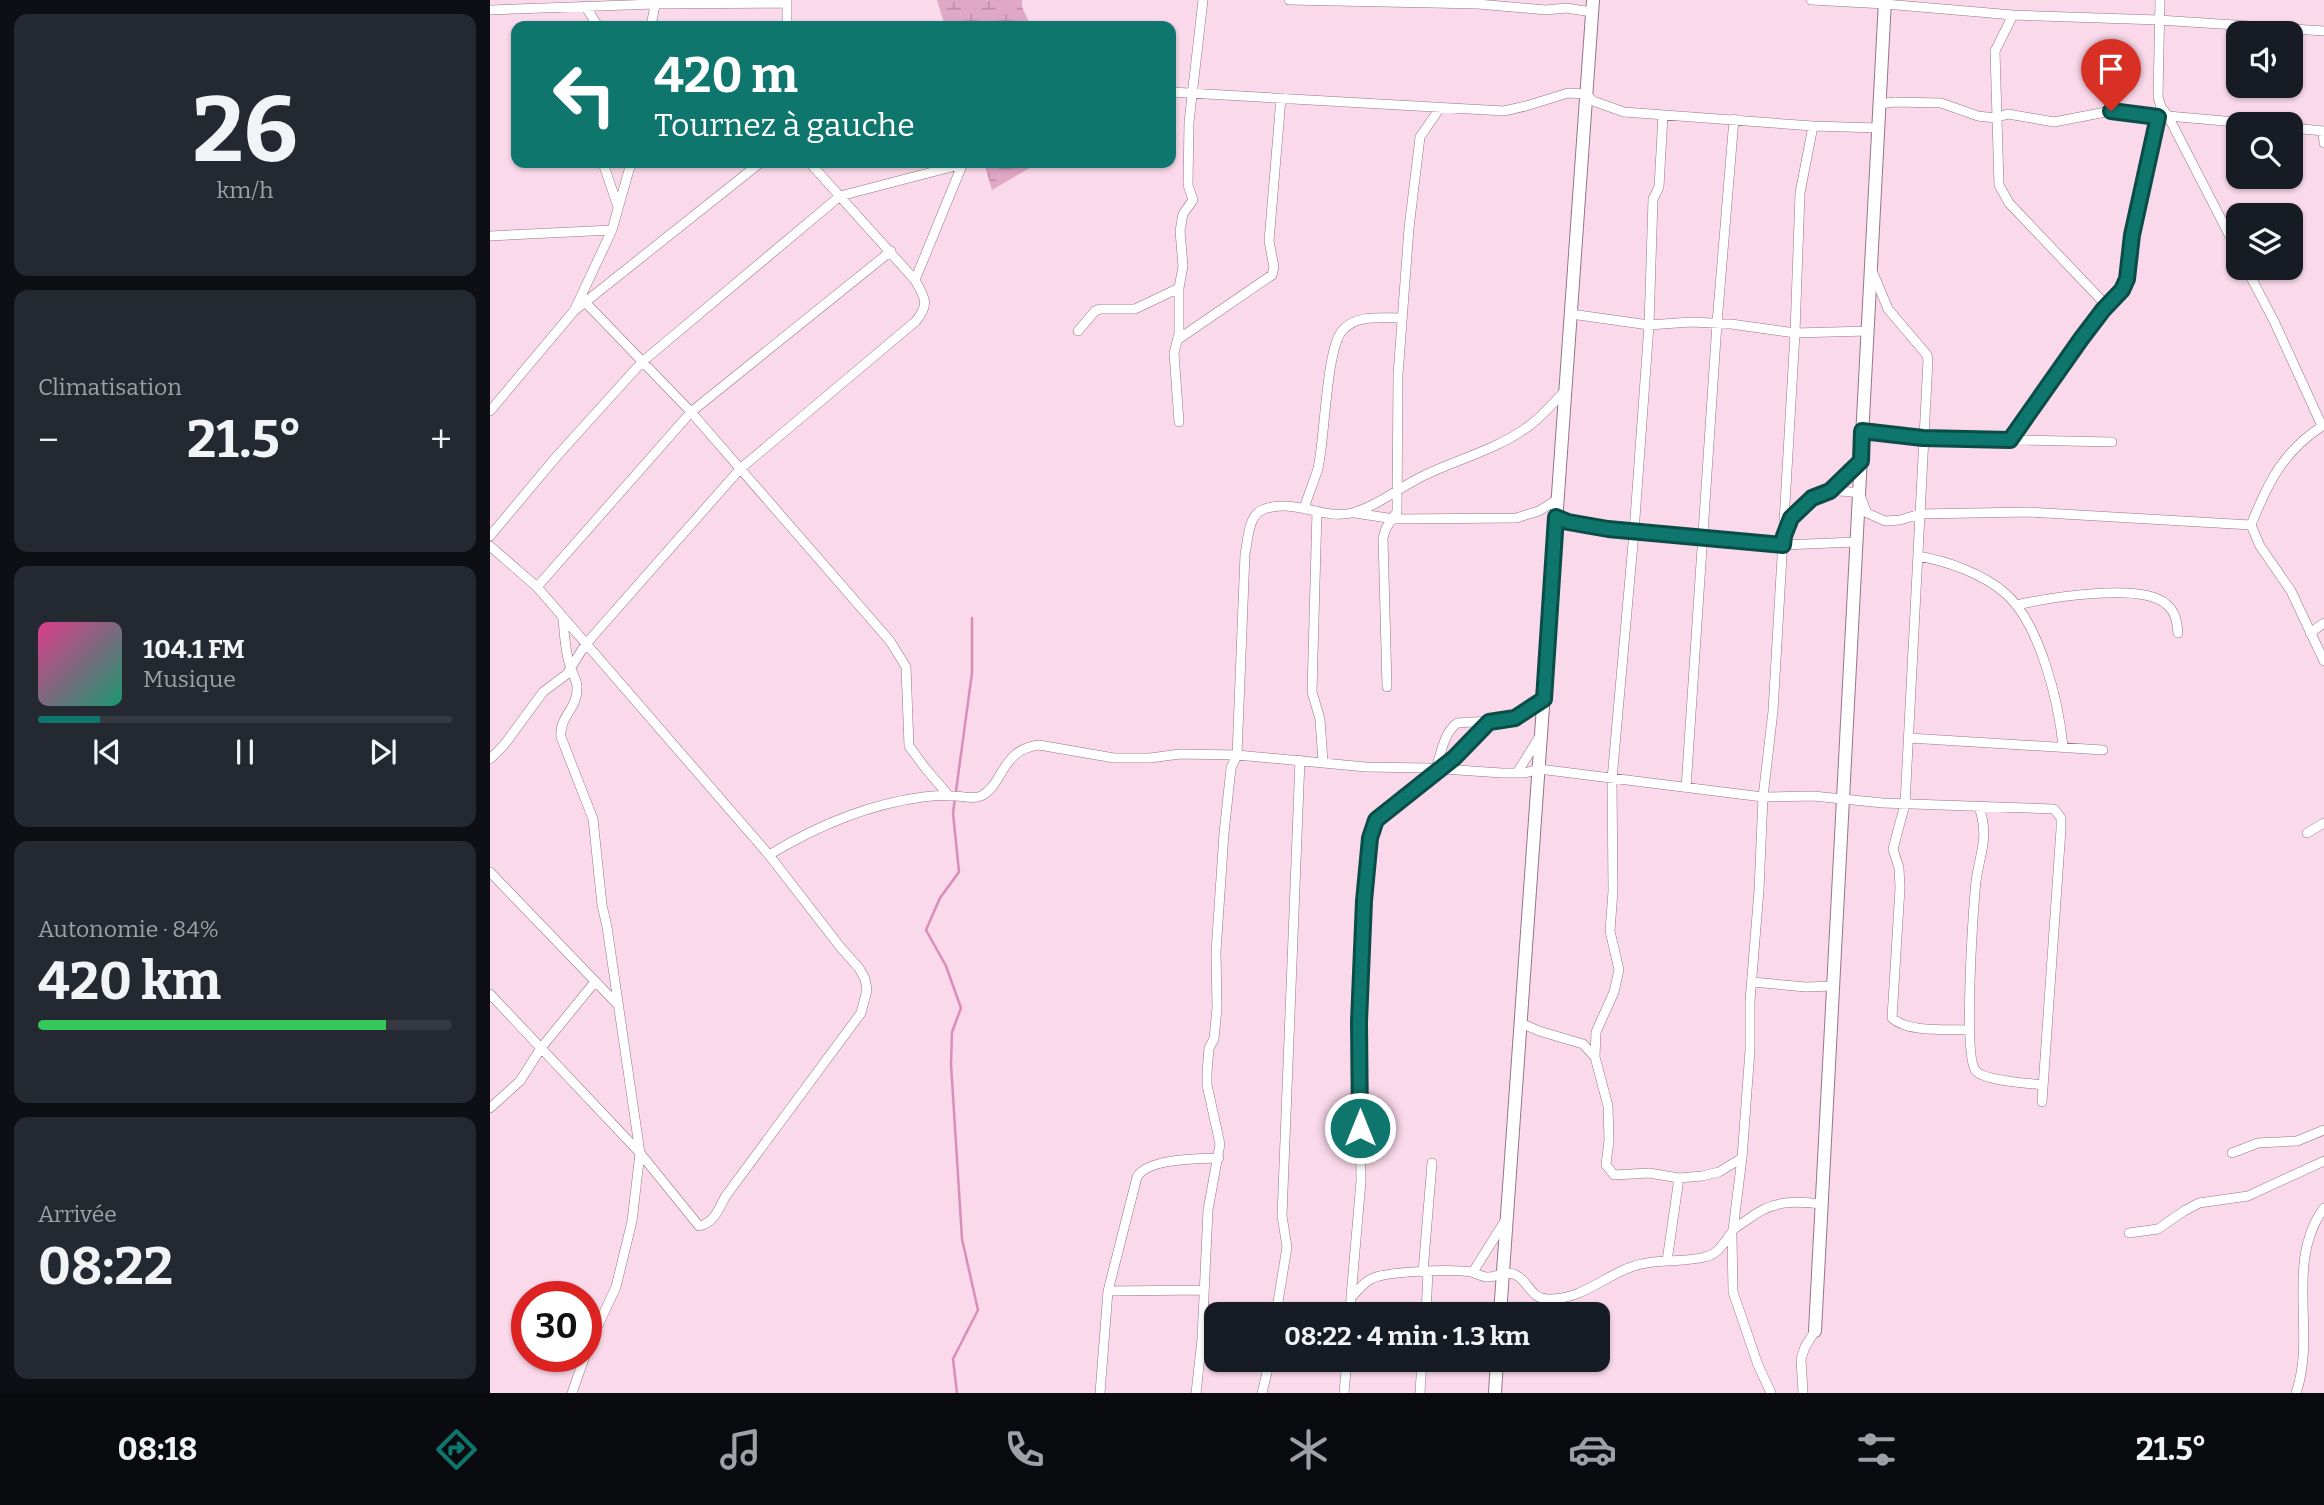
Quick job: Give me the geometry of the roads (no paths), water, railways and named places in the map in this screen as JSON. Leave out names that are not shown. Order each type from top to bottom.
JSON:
[{"type":"street","points":[[1179,422],[1174,353],[1184,259],[1180,231],[1181,219],[1193,200],[1188,185],[1189,122],[1203,0]]},
{"type":"street","points":[[1289,0],[1478,4],[1546,10],[1592,6],[1501,1302]]},
{"type":"street","points":[[1811,0],[1885,2],[2013,15],[2159,20],[2324,32]]},
{"type":"street","points":[[2160,0],[2158,97],[2162,113],[2226,230]]},
{"type":"street","points":[[652,21],[656,2]]},
{"type":"street","points":[[490,10],[656,2],[787,2],[787,21]]},
{"type":"street","points":[[1803,1393],[1801,1359],[1815,1331],[1885,2]]},
{"type":"street","points":[[585,6],[595,21]]},
{"type":"street","points":[[2013,15],[1994,51],[1999,185],[2008,203],[2107,306]]},
{"type":"street","points":[[1176,92],[1504,111],[1526,107],[1557,95],[1586,94],[1593,101],[1624,112],[1878,128]]},
{"type":"street","points":[[1177,341],[1272,275],[1274,267],[1269,241],[1282,98]]},
{"type":"street","points":[[1879,104],[1941,103],[1967,113],[1995,118],[2008,114],[2054,122],[2111,111],[2162,113],[2226,120]]},
{"type":"street","points":[[1387,687],[1383,538],[1397,512],[1398,375],[1409,228],[1420,137],[1440,108]]},
{"type":"street","points":[[2010,440],[2081,339],[2122,290],[2127,279],[2132,235],[2162,113]]},
{"type":"street","points":[[1663,115],[1660,187],[1654,199],[1653,210],[1649,325],[1634,532],[1612,779],[1613,891],[1610,931],[1619,970],[1614,992],[1596,1032],[1595,1057],[1608,1106],[1608,1169],[1615,1175],[1649,1173],[1679,1178],[1712,1175],[1742,1158]]},
{"type":"street","points":[[1719,118],[1732,137]]},
{"type":"street","points":[[1686,788],[1717,323],[1734,119]]},
{"type":"street","points":[[1771,1393],[1758,1365],[1733,1292],[1732,1233],[1742,1158],[1763,797],[1773,711],[1795,332],[1800,193],[1813,126]]},
{"type":"street","points":[[2303,129],[2323,131],[2324,143]]},
{"type":"street","points":[[605,168],[618,207]]},
{"type":"street","points":[[574,311],[612,230],[630,168]]},
{"type":"street","points":[[490,411],[574,311],[754,168]]},
{"type":"street","points":[[490,759],[504,745],[543,692],[567,674],[585,645],[740,469],[916,321],[925,307],[924,297],[915,280],[814,168]]},
{"type":"street","points":[[490,536],[557,456],[642,362],[839,196],[944,168]]},
{"type":"street","points":[[915,280],[961,168]]},
{"type":"street","points":[[490,236],[612,230]]},
{"type":"street","points":[[537,587],[691,412],[891,251]]},
{"type":"street","points":[[1871,268],[1888,309],[1927,355],[1928,360],[1905,804],[1893,849],[1899,868],[1900,888],[1892,1018],[1899,1025],[1970,1030]]},
{"type":"street","points":[[2252,280],[2323,425],[2290,451],[2251,525],[2260,546],[2291,591],[2324,661]]},
{"type":"street","points":[[1078,331],[1095,311],[1135,309],[1179,288]]},
{"type":"street","points":[[1869,300],[1888,309]]},
{"type":"street","points":[[585,302],[691,412],[837,579],[901,657],[908,678],[909,746],[950,796]]},
{"type":"street","points":[[1571,314],[1649,325],[1691,322],[1795,332],[1868,331]]},
{"type":"street","points":[[1304,509],[1318,468],[1333,356],[1341,331],[1363,318],[1402,318]]},
{"type":"street","points":[[1352,513],[1429,473],[1498,444],[1526,428],[1565,391]]},
{"type":"street","points":[[1862,431],[1923,438],[2112,442]]},
{"type":"street","points":[[1783,541],[1791,518],[1812,498],[1830,491],[1861,461]]},
{"type":"street","points":[[1830,491],[1859,493]]},
{"type":"street","points":[[1859,493],[1867,513],[1879,519],[1900,520],[1920,514],[2028,512],[2251,525]]},
{"type":"street","points":[[1196,1393],[1207,1264],[1208,1210],[1213,1175],[1219,1158],[1219,1134],[1207,1085],[1207,1073],[1217,1008],[1216,952],[1224,833],[1231,768],[1237,755],[1245,554],[1251,525],[1262,510],[1283,507],[1332,515],[1352,513],[1394,519],[1516,519],[1539,511],[1558,499]]},
{"type":"street","points":[[1317,511],[1312,692],[1320,719],[1323,762]]},
{"type":"street","points":[[1556,517],[1581,525],[1703,538],[1856,542]]},
{"type":"street","points":[[490,545],[537,587],[769,855],[859,968],[867,990],[861,1013],[724,1197],[713,1217],[705,1225],[699,1226],[640,1153],[490,994]]},
{"type":"street","points":[[1918,556],[1970,571],[2005,593],[2016,605],[2046,664],[2060,721],[2063,747]]},
{"type":"street","points":[[2016,605],[2056,596],[2148,595],[2166,603],[2176,616],[2178,633]]},
{"type":"street","points":[[563,617],[564,642],[577,684],[576,702],[560,727],[561,737],[593,819],[602,905],[640,1153],[632,1221],[615,1287],[602,1316]]},
{"type":"street","points":[[2310,633],[2324,623]]},
{"type":"street","points":[[1438,769],[1451,727],[1457,723],[1515,718],[1544,699]]},
{"type":"street","points":[[1351,1302],[1361,1181],[1359,1022],[1364,901],[1370,838],[1380,815],[1454,758],[1489,722]]},
{"type":"street","points":[[1517,773],[1541,734]]},
{"type":"street","points":[[1909,738],[2103,750]]},
{"type":"street","points":[[769,855],[794,840],[850,815],[886,804],[924,797],[979,797],[988,792],[1002,768],[1028,746],[1059,747],[1114,758],[1150,758],[1180,754],[1237,755],[1366,767],[1517,773],[1539,769],[1763,797],[1813,796],[1905,804],[2054,809],[2061,818],[2042,1101]]},
{"type":"street","points":[[1278,1302],[1287,1247],[1282,1216],[1300,760]]},
{"type":"street","points":[[1979,807],[1985,832],[1975,887],[1971,1064],[1982,1076],[2043,1085]]},
{"type":"street","points":[[2307,833],[2324,823]]},
{"type":"street","points":[[490,872],[619,1006]]},
{"type":"street","points":[[1752,982],[1806,987],[1833,986]]},
{"type":"street","points":[[490,1108],[520,1081],[541,1048],[594,983]]},
{"type":"street","points":[[1521,1023],[1583,1044],[1595,1057]]},
{"type":"street","points":[[2232,1153],[2258,1143],[2297,1141],[2324,1130]]},
{"type":"street","points":[[1100,1393],[1108,1291],[1141,1170],[1155,1164],[1219,1158]]},
{"type":"street","points":[[2129,1233],[2158,1228],[2199,1203],[2248,1196],[2324,1161]]},
{"type":"street","points":[[1426,1302],[1432,1163]]},
{"type":"street","points":[[1667,1261],[1679,1178]]},
{"type":"street","points":[[1351,1297],[1371,1279],[1425,1272],[1473,1272],[1488,1277],[1503,1271],[1518,1276],[1534,1295],[1548,1299],[1580,1294],[1632,1266],[1709,1255],[1763,1208],[1789,1201],[1822,1204]]},
{"type":"street","points":[[2296,1393],[2304,1363],[2303,1259],[2307,1239],[2324,1208]]},
{"type":"street","points":[[1473,1272],[1507,1216]]},
{"type":"street","points":[[1108,1291],[1203,1290]]},
{"type":"street","points":[[572,1393],[579,1372]]},
{"type":"street","points":[[1262,1393],[1267,1372]]},
{"type":"street","points":[[1344,1393],[1346,1372]]},
{"type":"street","points":[[1420,1393],[1421,1372]]},
{"type":"street","points":[[1495,1393],[1496,1372]]},
{"type":"waterway","points":[[957,1393],[953,1359],[978,1310],[962,1239],[951,1064],[952,1032],[961,1008],[946,966],[926,930],[940,898],[959,872],[953,813],[972,673],[972,618]]}]
